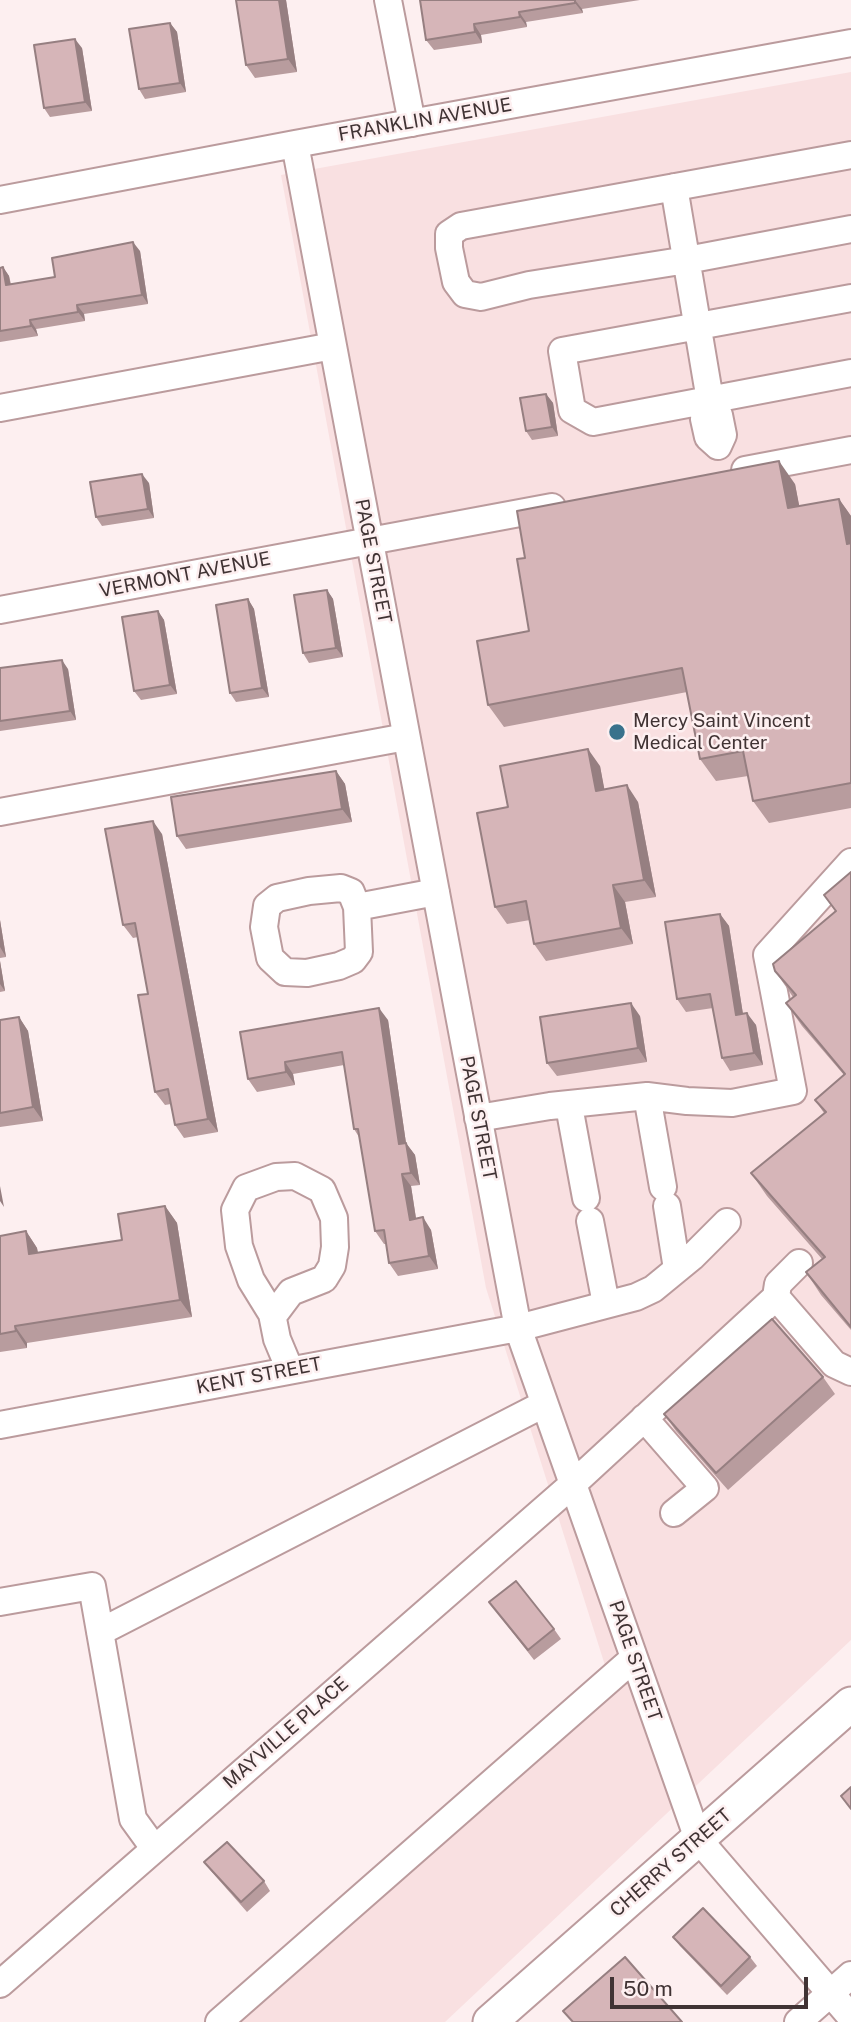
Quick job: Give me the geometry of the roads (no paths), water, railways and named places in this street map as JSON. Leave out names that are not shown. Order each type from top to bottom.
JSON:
[{"type":"main road","name":"CHERRY STREET","points":[[490,2022],[851,1704]]},
{"type":"street","points":[[388,0],[412,123]]},
{"type":"street","name":"FRANKLIN AVENUE","points":[[0,200],[851,43]]},
{"type":"street","name":"PAGE STREET","points":[[295,144],[517,1328],[698,1839],[851,2017]]},
{"type":"street","points":[[851,155],[461,226],[449,234],[449,248],[456,282],[465,294],[481,297],[529,285],[687,260],[851,229]]},
{"type":"street","points":[[674,187],[710,403],[704,419],[708,437],[718,446],[725,474],[851,450]]},
{"type":"street","points":[[851,298],[562,351],[572,410],[593,422],[710,403],[851,373]]},
{"type":"street","points":[[0,408],[333,346]]},
{"type":"street","name":"VERMONT AVENUE","points":[[0,610],[575,503]]},
{"type":"street","points":[[0,812],[407,737]]},
{"type":"street","points":[[478,1118],[550,1106],[647,1096],[732,1103],[793,1091],[767,955],[851,862]]},
{"type":"street","points":[[357,907],[436,892]]},
{"type":"street","points":[[647,1096],[677,1269]]},
{"type":"street","points":[[569,1106],[606,1304]]},
{"type":"street","points":[[273,1316],[291,1292],[324,1279],[332,1266],[335,1247],[334,1218],[322,1190],[295,1176],[276,1177],[246,1188],[235,1210],[239,1246],[251,1280],[273,1316],[277,1339],[290,1370]]},
{"type":"street","name":"KENT STREET","points":[[0,1425],[517,1328],[636,1297],[653,1289],[727,1222]]},
{"type":"street","name":"MAYVILLE PLACE","points":[[0,1984],[573,1484],[776,1297],[778,1284],[799,1263]]},
{"type":"street","points":[[776,1297],[834,1364],[851,1372]]},
{"type":"street","points":[[100,1632],[544,1404]]},
{"type":"street","points":[[644,1418],[705,1488],[674,1513]]},
{"type":"street","points":[[0,1602],[92,1586],[133,1819],[154,1848]]},
{"type":"street","points":[[219,2022],[634,1658]]},
{"type":"street","points":[[798,2022],[851,1975]]},
{"type":"place","name":"Mercy Saint Vincent Medical Center","points":[[617,732]]}]
